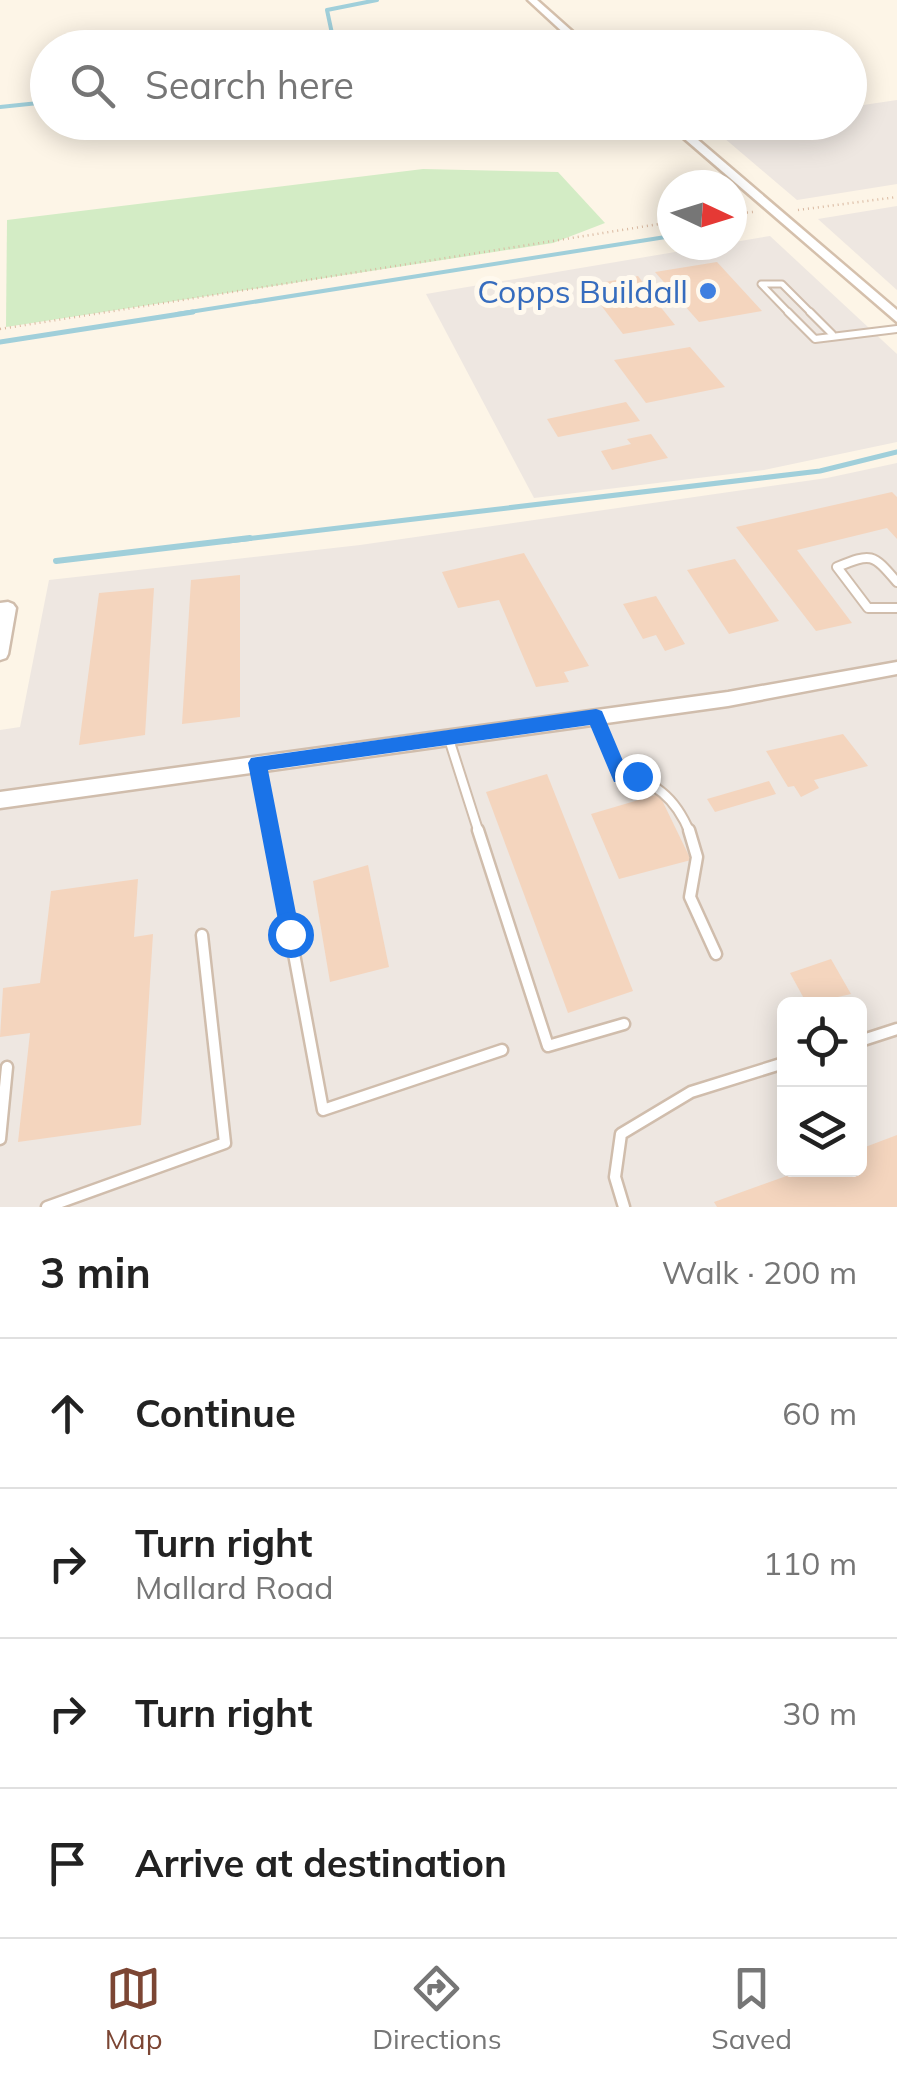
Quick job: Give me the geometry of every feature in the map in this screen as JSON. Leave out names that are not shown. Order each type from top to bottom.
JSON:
[{"type":"main road","points":[[532,0],[566,30]]},
{"type":"main road","points":[[690,140],[897,318]]},
{"type":"street","points":[[0,609],[8,608],[0,654]]},
{"type":"street","points":[[0,800],[728,700],[897,668]]},
{"type":"lane","points":[[832,334],[782,284],[761,284],[815,339],[897,329]]},
{"type":"lane","points":[[897,582],[876,558],[867,555],[837,568],[868,608],[897,609]]},
{"type":"lane","points":[[596,716],[620,776],[637,776],[659,785],[671,797],[696,853],[688,891],[716,954]]},
{"type":"lane","points":[[448,736],[548,1046],[624,1024]]},
{"type":"lane","points":[[258,763],[323,1110],[502,1050]]},
{"type":"lane","points":[[47,1207],[225,1143],[202,936]]},
{"type":"lane","points":[[867,1039],[897,1030]]},
{"type":"lane","points":[[624,1207],[614,1177],[621,1134],[691,1092],[777,1066]]},
{"type":"lane","points":[[0,1139],[7,1067]]},
{"type":"path","points":[[747,213],[897,197]]},
{"type":"path","points":[[0,328],[657,224]]},
{"type":"shaded area","points":[[897,100],[897,184],[797,200],[726,140],[867,140],[867,104]]},
{"type":"shaded area","points":[[897,206],[897,290],[818,219]]},
{"type":"shaded area","points":[[770,236],[897,354],[897,442],[764,470],[534,498],[426,294],[657,255],[657,260],[747,260],[747,240]]},
{"type":"shaded area","points":[[897,463],[897,1207],[0,1207],[0,730],[20,727],[49,580],[360,545],[827,478]]},
{"type":"green space","points":[[423,169],[558,172],[605,223],[553,243],[6,327],[7,220]]},
{"type":"building","name":"Copps Buildall","points":[[717,262],[762,311],[699,322],[655,272]]},
{"type":"building","points":[[638,276],[647,288],[611,295],[600,283]]},
{"type":"building","points":[[651,295],[675,325],[623,334],[600,304]]},
{"type":"building","points":[[690,347],[725,387],[646,403],[614,360]]},
{"type":"building","points":[[626,402],[640,421],[558,437],[547,419]]},
{"type":"building","points":[[651,434],[668,458],[612,470],[601,451],[631,444],[627,439]]},
{"type":"building","points":[[892,492],[897,497],[897,539],[887,528],[797,550],[852,623],[816,631],[736,527]]},
{"type":"building","points":[[524,553],[589,666],[564,672],[569,682],[536,687],[499,600],[458,608],[442,572]]},
{"type":"building","points":[[735,559],[779,621],[729,634],[687,570]]},
{"type":"building","points":[[240,575],[240,717],[182,724],[191,580]]},
{"type":"building","points":[[154,588],[145,735],[79,745],[99,593]]},
{"type":"building","points":[[656,596],[685,644],[665,651],[656,635],[643,639],[623,604]]},
{"type":"building","points":[[843,734],[868,766],[814,780],[819,788],[801,797],[794,786],[788,787],[766,751]]},
{"type":"building","points":[[547,774],[633,991],[568,1013],[486,792]]},
{"type":"building","points":[[769,781],[776,794],[715,812],[707,799]]},
{"type":"building","points":[[659,794],[691,860],[619,879],[591,814]]},
{"type":"building","points":[[368,865],[389,967],[330,982],[313,881]]},
{"type":"building","points":[[138,879],[134,937],[153,934],[141,1125],[18,1142],[30,1033],[0,1037],[3,988],[40,983],[51,891]]},
{"type":"building","points":[[831,959],[851,994],[803,997],[790,973]]},
{"type":"building","points":[[897,1135],[897,1207],[717,1207],[714,1202],[784,1177],[867,1177],[867,1146]]},
{"type":"waterway","points":[[331,30],[327,10],[377,0]]},
{"type":"waterway","points":[[0,107],[30,104]]},
{"type":"waterway","points":[[177,314],[657,238]]},
{"type":"waterway","points":[[0,342],[193,312]]},
{"type":"waterway","points":[[228,541],[820,471],[897,452]]},
{"type":"waterway","points":[[56,561],[250,538]]},
{"type":"place","name":"Copps Buildall","points":[[708,291]]},
{"type":"route","points":[[290,934],[258,763],[596,716],[620,776],[637,776]]}]
